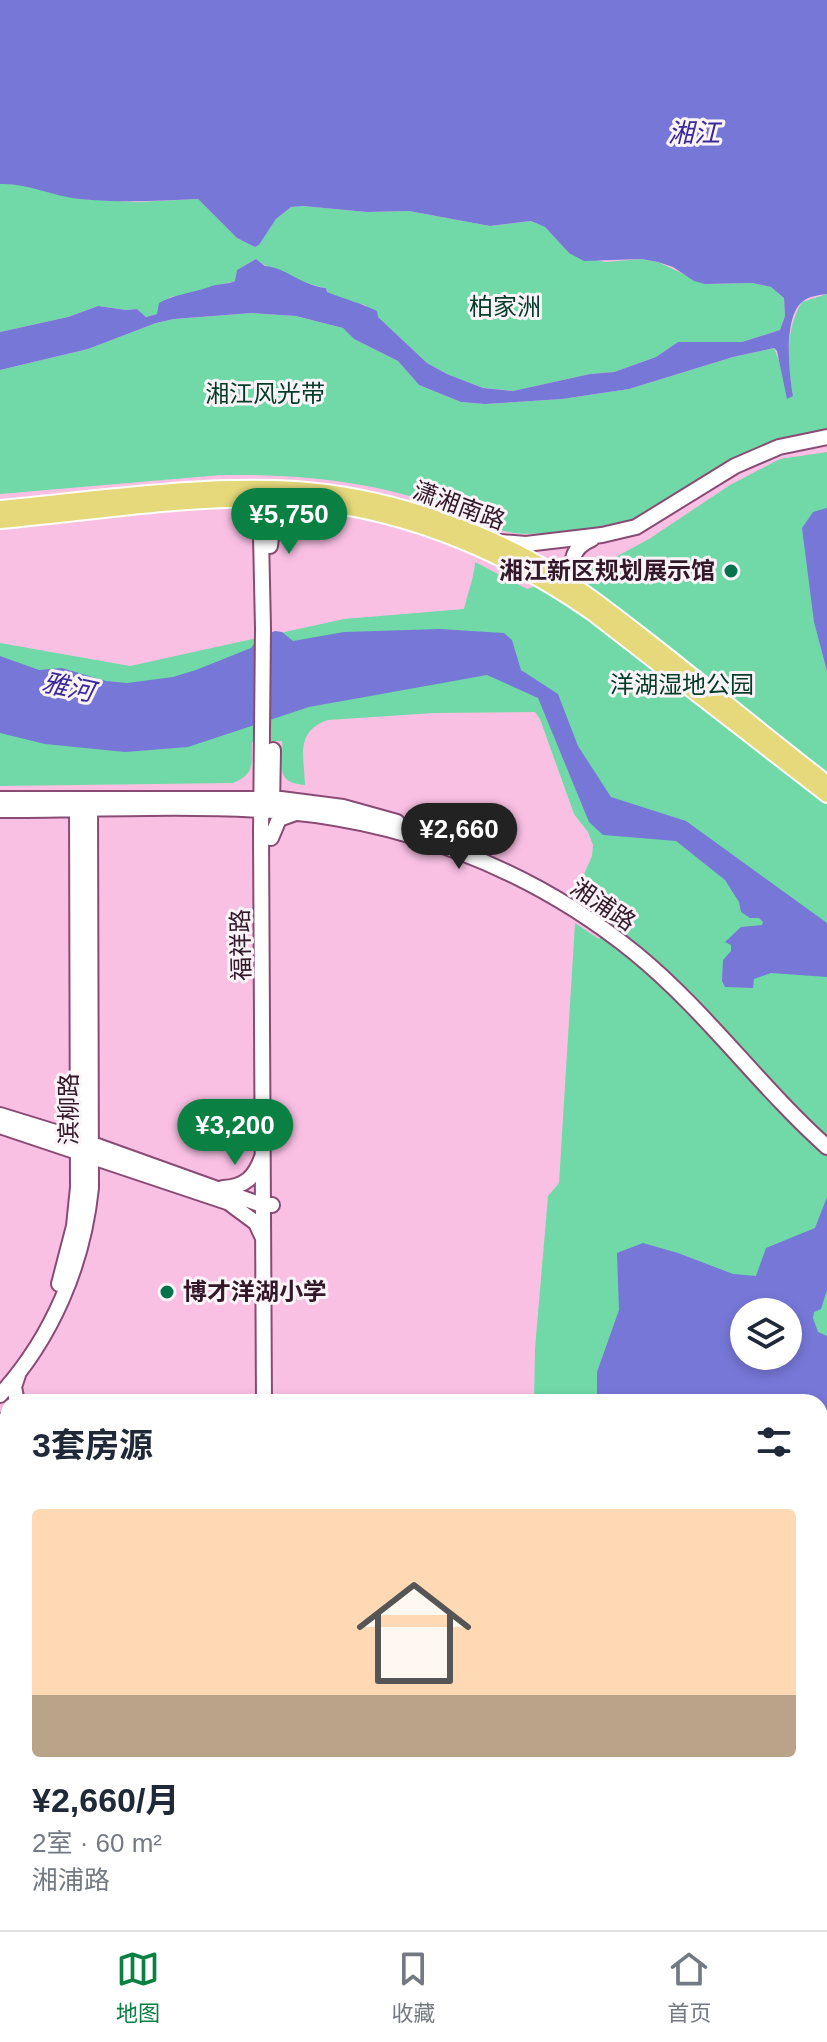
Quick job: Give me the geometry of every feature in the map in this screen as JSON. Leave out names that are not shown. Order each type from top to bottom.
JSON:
[{"type":"main road","points":[[491,540],[526,544],[636,527],[753,457],[796,442],[827,438]]},
{"type":"main road","points":[[578,587],[571,564],[575,550],[582,544],[645,525],[750,462],[827,438]]},
{"type":"main road","name":"潇湘南路","points":[[0,508],[207,490],[264,494],[383,516],[439,532],[495,555],[555,587],[827,795]]},
{"type":"main road","name":"潇湘南路","points":[[0,521],[233,501],[264,494],[308,490],[390,505],[464,528],[548,568],[578,587],[827,783]]},
{"type":"main road","name":"福祥路","points":[[264,494],[261,529],[267,626]]},
{"type":"main road","name":"福祥路","points":[[264,494],[270,546],[264,1153],[268,1210],[264,1244],[264,1394]]},
{"type":"main road","points":[[233,501],[248,505],[260,520],[261,529]]},
{"type":"main road","points":[[270,546],[273,526],[282,512],[294,504],[308,503]]},
{"type":"main road","points":[[267,765],[280,790],[302,807],[279,819],[266,838],[253,819],[232,804],[254,786],[267,765]]},
{"type":"main road","name":"湘浦路","points":[[0,799],[126,809],[232,804]]},
{"type":"main road","name":"湘浦路","points":[[0,810],[44,810],[83,804],[267,804],[369,813],[446,837],[529,873],[618,929],[693,995],[773,1085],[827,1137]]},
{"type":"main road","name":"滨柳路","points":[[83,804],[91,1111],[84,1148]]},
{"type":"main road","name":"湘浦路","points":[[302,807],[441,844],[530,883],[565,904],[637,954],[675,989],[775,1098],[827,1147]]},
{"type":"main road","points":[[44,810],[65,817],[84,839],[100,819],[126,809]]},
{"type":"main road","name":"福祥路","points":[[266,838],[268,1210],[273,1394]]},
{"type":"main road","name":"滨柳路","points":[[1,1394],[18,1374],[48,1327],[83,1241],[84,1148],[78,1097],[84,839]]},
{"type":"main road","points":[[48,1136],[66,1122],[78,1097]]},
{"type":"main road","points":[[91,1111],[93,1127],[102,1143],[124,1162],[209,1186],[268,1210]]},
{"type":"main road","points":[[0,1115],[229,1203],[268,1210]]},
{"type":"main road","points":[[0,1126],[48,1136],[66,1157],[84,1192],[101,1173],[124,1162]]},
{"type":"main road","points":[[209,1186],[227,1188],[246,1183],[253,1176],[264,1153]]},
{"type":"main road","name":"滨柳路","points":[[0,1383],[31,1341],[56,1292],[84,1192]]},
{"type":"main road","points":[[229,1203],[256,1223],[264,1244]]},
{"type":"main road","points":[[15,1394],[18,1374]]},
{"type":"main road","points":[[259,1394],[264,1378]]},
{"type":"green space","name":"柏家洲","points":[[0,184],[22,184],[79,199],[137,202],[198,199],[237,238],[255,247],[276,219],[291,207],[367,212],[409,211],[490,226],[531,221],[545,227],[569,253],[605,262],[642,259],[658,262],[705,284],[752,283],[771,287],[784,298],[785,316],[780,330],[742,342],[678,342],[656,357],[614,372],[590,374],[514,391],[483,388],[447,374],[427,363],[365,305],[348,302],[327,292],[326,288],[289,276],[256,259],[237,270],[236,281],[209,287],[202,292],[170,297],[157,314],[146,317],[137,309],[98,306],[68,317],[0,332]]},
{"type":"green space","name":"湘江风光带","points":[[827,294],[827,431],[776,442],[740,455],[652,511],[603,527],[534,534],[511,533],[390,491],[342,482],[269,475],[221,475],[0,494],[0,370],[88,349],[156,323],[252,313],[296,316],[343,328],[354,339],[398,361],[419,385],[461,402],[485,404],[562,399],[629,389],[733,357],[774,348],[793,396],[789,360],[790,335],[796,313],[802,302]]},
{"type":"green space","name":"洋湖湿地公园","points":[[827,452],[827,1394],[534,1394],[548,1196],[559,1183],[575,923],[599,939],[615,913],[578,888],[592,856],[593,845],[588,832],[574,814],[535,712],[434,713],[328,720],[317,725],[306,738],[303,755],[305,785],[284,776],[282,741],[252,742],[249,772],[233,783],[0,786],[0,643],[130,666],[344,619],[464,609],[475,562],[527,589],[599,566],[649,539],[730,485],[780,459]]},
{"type":"water","name":"湘江","points":[[0,0],[827,0],[827,294],[802,302],[792,320],[789,347],[793,396],[787,399],[774,348],[733,357],[629,389],[562,399],[485,404],[461,402],[419,385],[398,361],[354,339],[343,328],[296,316],[252,313],[156,323],[88,349],[0,370],[0,332],[68,317],[98,306],[137,309],[146,317],[157,314],[159,303],[165,300],[235,281],[237,270],[256,259],[265,266],[377,311],[378,317],[427,363],[483,388],[513,391],[590,374],[614,372],[656,357],[678,342],[742,342],[780,330],[785,316],[784,298],[771,287],[752,283],[705,284],[694,281],[673,267],[642,259],[584,261],[569,253],[545,227],[531,221],[490,226],[409,211],[367,212],[291,207],[276,219],[255,247],[237,238],[198,199],[94,200],[0,184]]},
{"type":"water","points":[[827,508],[827,671],[814,622],[802,528],[813,512]]},
{"type":"water","name":"雅河","points":[[440,629],[504,633],[512,640],[521,670],[558,694],[578,746],[611,797],[686,821],[827,923],[827,977],[771,973],[754,979],[753,988],[725,987],[722,981],[723,960],[731,951],[731,945],[725,942],[741,927],[762,925],[763,922],[741,912],[739,902],[725,880],[676,841],[603,835],[589,822],[538,698],[487,675],[309,707],[188,747],[125,752],[45,744],[0,733],[0,656],[39,670],[62,668],[106,681],[127,683],[173,677],[196,670],[251,648],[259,637],[275,631],[282,632],[293,641],[344,632]]},
{"type":"water","points":[[827,1197],[827,1290],[821,1309],[814,1312],[813,1318],[818,1332],[827,1336],[827,1394],[597,1394],[597,1372],[619,1310],[617,1253],[643,1243],[733,1274],[756,1276],[766,1248],[815,1228]]},
{"type":"place","name":"湘江新区规划展示馆","points":[[731,571]]},
{"type":"place","name":"博才洋湖小学","points":[[167,1292]]}]
